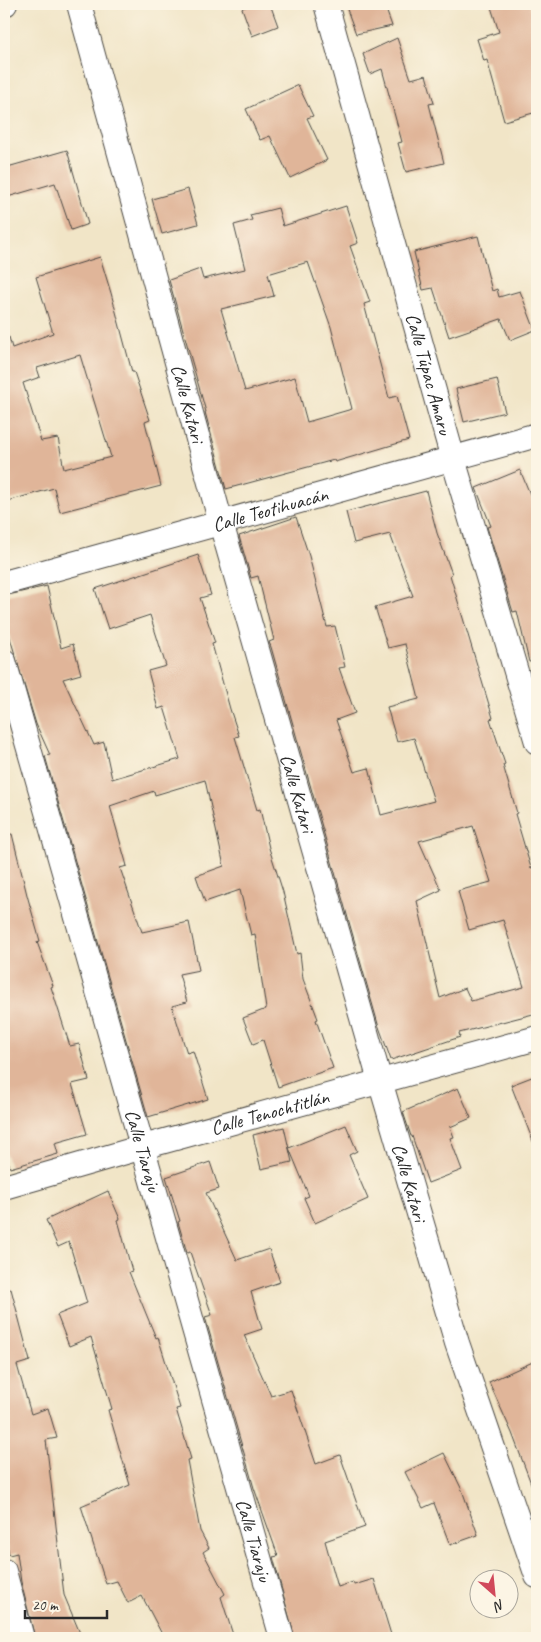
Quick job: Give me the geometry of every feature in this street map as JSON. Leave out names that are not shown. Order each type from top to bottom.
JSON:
[{"type":"street","name":"Calle Katari","points":[[79,4],[221,523],[380,1081],[457,1343],[537,1576]]},
{"type":"street","name":"Calle Túpac Amaru","points":[[326,4],[453,459],[537,742]]},
{"type":"street","name":"Calle Teotihuacán","points":[[4,583],[537,435]]},
{"type":"street","name":"Calle Tiaraju","points":[[4,661],[282,1638]]},
{"type":"street","name":"Calle Tenochtitlán","points":[[4,1187],[537,1038]]},
{"type":"street","points":[[4,1571],[22,1638]]},
{"type":"building","points":[[254,4],[270,4],[278,26],[252,36],[242,8]]},
{"type":"building","points":[[345,4],[384,4],[392,26],[356,34]]},
{"type":"building","points":[[490,4],[529,4],[537,32],[537,112],[504,121],[487,60],[484,61],[477,39],[499,32]]},
{"type":"building","points":[[397,38],[411,79],[426,75],[434,103],[429,104],[444,163],[406,172],[398,143],[402,142],[382,69],[370,74],[363,54]]},
{"type":"building","points":[[298,85],[313,116],[307,118],[327,160],[290,178],[270,136],[260,140],[246,109]]},
{"type":"building","points":[[67,150],[88,224],[71,230],[55,183],[4,198],[4,168]]},
{"type":"building","points":[[188,189],[198,224],[162,234],[152,199]]},
{"type":"building","points":[[346,206],[358,243],[350,246],[370,302],[364,304],[389,398],[397,396],[409,440],[335,462],[334,460],[226,489],[169,280],[200,269],[203,279],[245,269],[234,225],[252,220],[250,215],[278,208],[283,226]],"holes":[[[308,262],[331,327],[352,409],[307,422],[295,377],[245,391],[221,309],[274,296],[268,274]]]},
{"type":"building","points":[[478,236],[492,291],[497,289],[499,297],[520,291],[535,330],[510,340],[501,319],[449,337],[433,288],[423,290],[414,252]]},
{"type":"building","points":[[100,257],[132,372],[134,372],[150,420],[145,422],[161,486],[60,512],[54,488],[4,502],[4,338],[9,337],[12,348],[53,333],[36,277]],"holes":[[[80,355],[111,457],[64,469],[58,438],[41,441],[23,383],[40,377],[37,368]]]},
{"type":"building","points":[[497,379],[505,412],[464,422],[456,389]]},
{"type":"building","points":[[520,470],[537,511],[537,661],[529,662],[517,611],[513,612],[487,527],[491,526],[476,488]]},
{"type":"building","points":[[426,491],[493,718],[490,719],[505,764],[503,765],[517,813],[515,814],[531,868],[537,866],[537,1013],[459,1033],[460,1037],[391,1060],[378,1024],[269,642],[274,640],[258,576],[251,578],[239,536],[296,517],[309,556],[327,627],[335,626],[345,667],[339,668],[355,713],[336,720],[354,772],[369,768],[381,815],[434,801],[414,738],[397,742],[387,707],[419,699],[405,644],[388,648],[375,607],[413,596],[390,534],[354,543],[346,512]],"holes":[[[473,826],[491,882],[458,891],[469,930],[503,920],[524,987],[471,1001],[465,988],[440,998],[417,901],[441,890],[419,841]]]},
{"type":"building","points":[[198,555],[211,595],[200,598],[215,643],[212,644],[239,736],[235,737],[257,810],[260,809],[269,848],[283,892],[297,954],[300,953],[303,979],[333,1068],[278,1087],[263,1040],[253,1044],[243,1018],[266,1009],[255,934],[251,935],[240,890],[205,902],[196,876],[224,866],[205,780],[155,795],[154,791],[110,806],[127,866],[120,868],[142,932],[189,922],[199,970],[179,974],[187,1002],[172,1006],[187,1053],[193,1051],[208,1099],[148,1117],[45,756],[50,755],[36,724],[10,638],[4,610],[4,596],[47,586],[61,648],[73,644],[81,674],[63,679],[94,745],[104,742],[112,779],[180,759],[164,707],[158,709],[148,671],[166,666],[150,615],[108,629],[95,589]]},
{"type":"building","points":[[12,834],[40,941],[37,942],[53,986],[51,987],[70,1046],[79,1044],[89,1080],[72,1084],[87,1134],[55,1143],[58,1154],[10,1168],[4,1146],[4,835]]},
{"type":"building","points":[[537,1075],[537,1148],[536,1149],[511,1085]]},
{"type":"building","points":[[458,1088],[471,1118],[450,1127],[454,1137],[450,1138],[462,1170],[428,1183],[403,1112]]},
{"type":"building","points":[[346,1125],[357,1151],[349,1155],[368,1199],[315,1223],[304,1198],[309,1196],[289,1148]]},
{"type":"building","points":[[284,1127],[292,1162],[261,1169],[253,1135]]},
{"type":"building","points":[[210,1162],[219,1189],[206,1193],[237,1260],[269,1249],[280,1282],[251,1292],[262,1329],[244,1335],[271,1396],[291,1390],[316,1464],[340,1455],[365,1527],[325,1541],[338,1587],[353,1582],[354,1585],[374,1579],[392,1638],[295,1638],[273,1557],[278,1556],[254,1488],[205,1317],[212,1315],[190,1252],[187,1253],[178,1222],[180,1221],[166,1177]]},
{"type":"building","points":[[108,1191],[120,1219],[118,1220],[132,1271],[129,1272],[156,1338],[158,1337],[180,1408],[176,1409],[191,1459],[187,1460],[200,1531],[209,1548],[203,1552],[225,1594],[221,1597],[234,1638],[164,1638],[142,1596],[128,1603],[117,1581],[106,1584],[81,1506],[130,1485],[108,1410],[112,1409],[91,1337],[69,1346],[57,1315],[87,1303],[69,1242],[58,1247],[46,1220]]},
{"type":"building","points":[[11,1289],[30,1361],[17,1365],[31,1414],[48,1408],[57,1438],[46,1440],[64,1595],[82,1638],[35,1638],[21,1582],[17,1553],[9,1555],[4,1528],[4,1290]]},
{"type":"building","points":[[537,1360],[537,1493],[535,1494],[512,1433],[489,1382]]},
{"type":"building","points":[[444,1453],[462,1490],[478,1535],[450,1545],[434,1503],[423,1508],[405,1472]]}]
